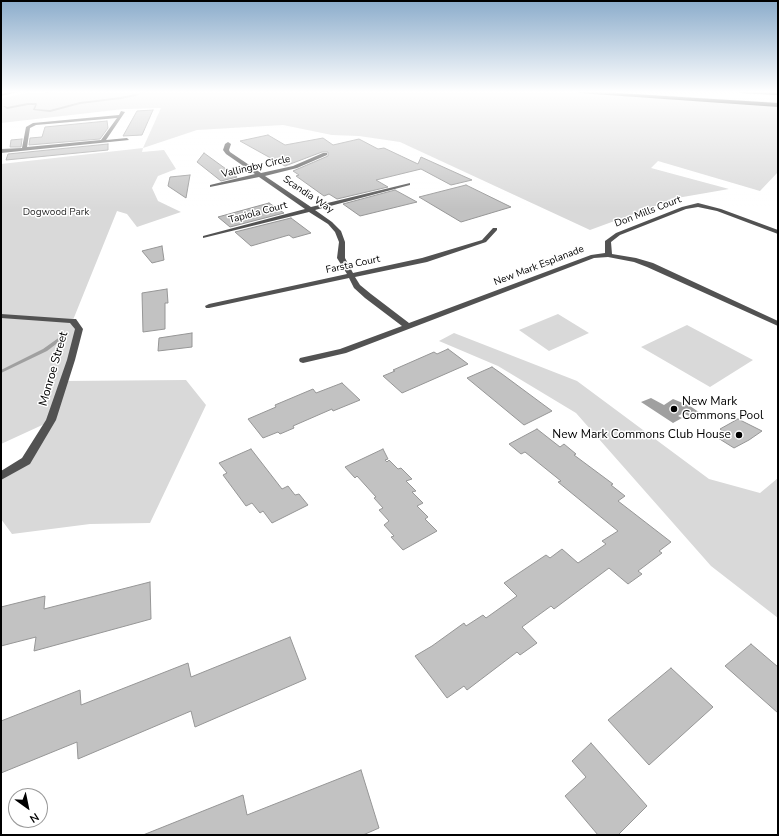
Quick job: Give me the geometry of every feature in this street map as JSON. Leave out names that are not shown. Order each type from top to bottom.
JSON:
[{"type":"street","points":[[24,148],[27,131]]},
{"type":"street","points":[[103,140],[109,131]]},
{"type":"street","points":[[1,151],[103,140],[128,139]]},
{"type":"street","name":"Scandia Way","points":[[228,144],[226,150],[228,154],[310,209],[330,223],[338,231],[342,242],[341,258],[357,286],[409,327]]},
{"type":"street","name":"Vallingby Circle","points":[[212,186],[295,167],[325,154]]},
{"type":"street","name":"Tapiola Court","points":[[205,237],[408,184]]},
{"type":"street","name":"Don Mills Court","points":[[608,255],[608,241],[618,234],[684,208],[698,205],[719,210],[778,232]]},
{"type":"street","name":"Farsta Court","points":[[209,306],[424,260],[484,241],[495,229]]},
{"type":"street","name":"New Mark Esplanade","points":[[303,360],[343,351],[593,256],[608,255],[636,260],[650,265],[778,324]]},
{"type":"street","name":"Monroe Street","points":[[1,316],[73,320],[79,329],[52,420],[26,462],[1,476]]},
{"type":"green space","points":[[151,131],[194,131],[143,148]]},
{"type":"green space","points":[[312,131],[778,131],[778,172],[760,191],[658,161],[651,168],[729,189],[677,198],[590,230],[400,142],[359,136],[332,135]]},
{"type":"green space","name":"Dogwood Park","points":[[143,148],[142,152],[164,150],[176,169],[158,176],[152,188],[158,201],[181,212],[137,227],[127,214],[117,211],[73,320],[79,329],[65,381],[186,380],[206,405],[150,523],[90,524],[12,534],[1,519],[1,476],[26,461],[51,421],[1,444],[1,164]]},
{"type":"green space","points":[[558,314],[589,333],[549,351],[519,330]]},
{"type":"green space","points":[[687,325],[753,360],[710,387],[641,347]]},
{"type":"green space","points":[[454,333],[577,381],[709,479],[760,493],[778,478],[778,618],[711,566],[576,413],[498,366],[439,341]]},
{"type":"shaded area","name":"New Mark Commons Pool","points":[[651,398],[664,405],[673,399],[690,406],[703,415],[695,419],[683,413],[678,416],[682,418],[673,423],[641,402]]},
{"type":"building","points":[[44,131],[106,131],[100,139],[29,145],[30,138],[42,137]]},
{"type":"building","points":[[126,131],[144,131],[142,135],[123,136]]},
{"type":"building","points":[[268,135],[285,145],[323,138],[333,145],[359,139],[378,149],[384,148],[418,164],[421,157],[472,180],[451,185],[421,169],[376,180],[388,187],[337,199],[329,194],[324,196],[296,176],[299,175],[293,171],[328,156],[328,152],[322,152],[285,166],[240,141]]},
{"type":"building","points":[[22,139],[21,147],[10,147],[11,140]]},
{"type":"building","points":[[108,144],[108,150],[6,160],[8,154]]},
{"type":"building","points":[[204,153],[237,177],[221,181],[197,162]]},
{"type":"building","points":[[190,175],[186,198],[168,186],[170,177]]},
{"type":"building","points":[[466,185],[511,207],[461,222],[419,197]]},
{"type":"building","points":[[395,190],[417,202],[360,216],[343,204]]},
{"type":"building","points":[[269,203],[284,213],[230,227],[218,217]]},
{"type":"building","points":[[291,218],[311,233],[293,238],[289,235],[251,246],[235,232]]},
{"type":"building","points":[[162,246],[164,260],[152,263],[142,251]]},
{"type":"building","points":[[167,289],[168,303],[165,303],[165,329],[143,332],[142,293]]},
{"type":"building","points":[[192,333],[192,347],[158,351],[159,338]]},
{"type":"building","points":[[448,349],[468,364],[402,393],[383,376],[434,352],[437,354]]},
{"type":"building","points":[[492,367],[552,411],[524,425],[467,378]]},
{"type":"building","points":[[342,383],[360,400],[333,411],[332,409],[293,426],[294,428],[280,434],[278,432],[263,438],[248,419],[276,407],[275,405],[313,389],[316,393]]},
{"type":"building","name":"New Mark Commons Club House","points":[[738,419],[762,431],[734,448],[718,438],[725,433],[720,429]]},
{"type":"building","points":[[537,429],[560,447],[564,444],[576,454],[574,455],[613,484],[611,485],[625,496],[618,501],[671,542],[659,551],[662,553],[638,571],[642,574],[628,584],[609,568],[554,609],[551,606],[522,627],[537,643],[520,655],[517,652],[467,690],[464,686],[447,698],[415,656],[432,646],[464,623],[466,626],[483,615],[486,618],[517,596],[504,583],[546,555],[550,558],[562,549],[578,563],[606,544],[602,541],[618,531],[558,482],[561,481],[525,452],[521,454],[509,444]]},
{"type":"building","points":[[251,449],[282,489],[288,486],[295,495],[299,494],[308,505],[272,523],[263,511],[260,513],[252,503],[246,506],[223,475],[227,473],[219,463]]},
{"type":"building","points":[[383,449],[388,459],[385,460],[387,462],[389,460],[398,469],[401,468],[412,479],[406,481],[416,491],[412,492],[423,503],[417,506],[428,517],[425,519],[437,531],[403,550],[391,537],[394,536],[384,525],[389,521],[379,510],[383,508],[374,498],[376,497],[357,476],[355,478],[345,467]]},
{"type":"building","points":[[150,582],[151,619],[34,651],[36,637],[1,646],[1,607],[45,596],[44,609]]},
{"type":"building","points":[[290,637],[306,679],[195,727],[191,711],[78,759],[77,742],[1,773],[1,721],[80,690],[81,705],[188,663],[191,677]]},
{"type":"building","points":[[751,644],[778,667],[778,713],[725,666]]},
{"type":"building","points":[[671,668],[713,707],[649,765],[608,720]]},
{"type":"building","points":[[591,743],[647,806],[618,835],[598,835],[565,796],[586,777],[572,761]]},
{"type":"building","points":[[361,770],[379,828],[363,835],[143,835],[243,795],[247,815]]},
{"type":"waterway","points":[[1,372],[45,350],[66,335]]},
{"type":"place","name":"New Mark Commons Pool","points":[[674,409]]},
{"type":"place","name":"New Mark Commons Club House","points":[[739,435]]}]
